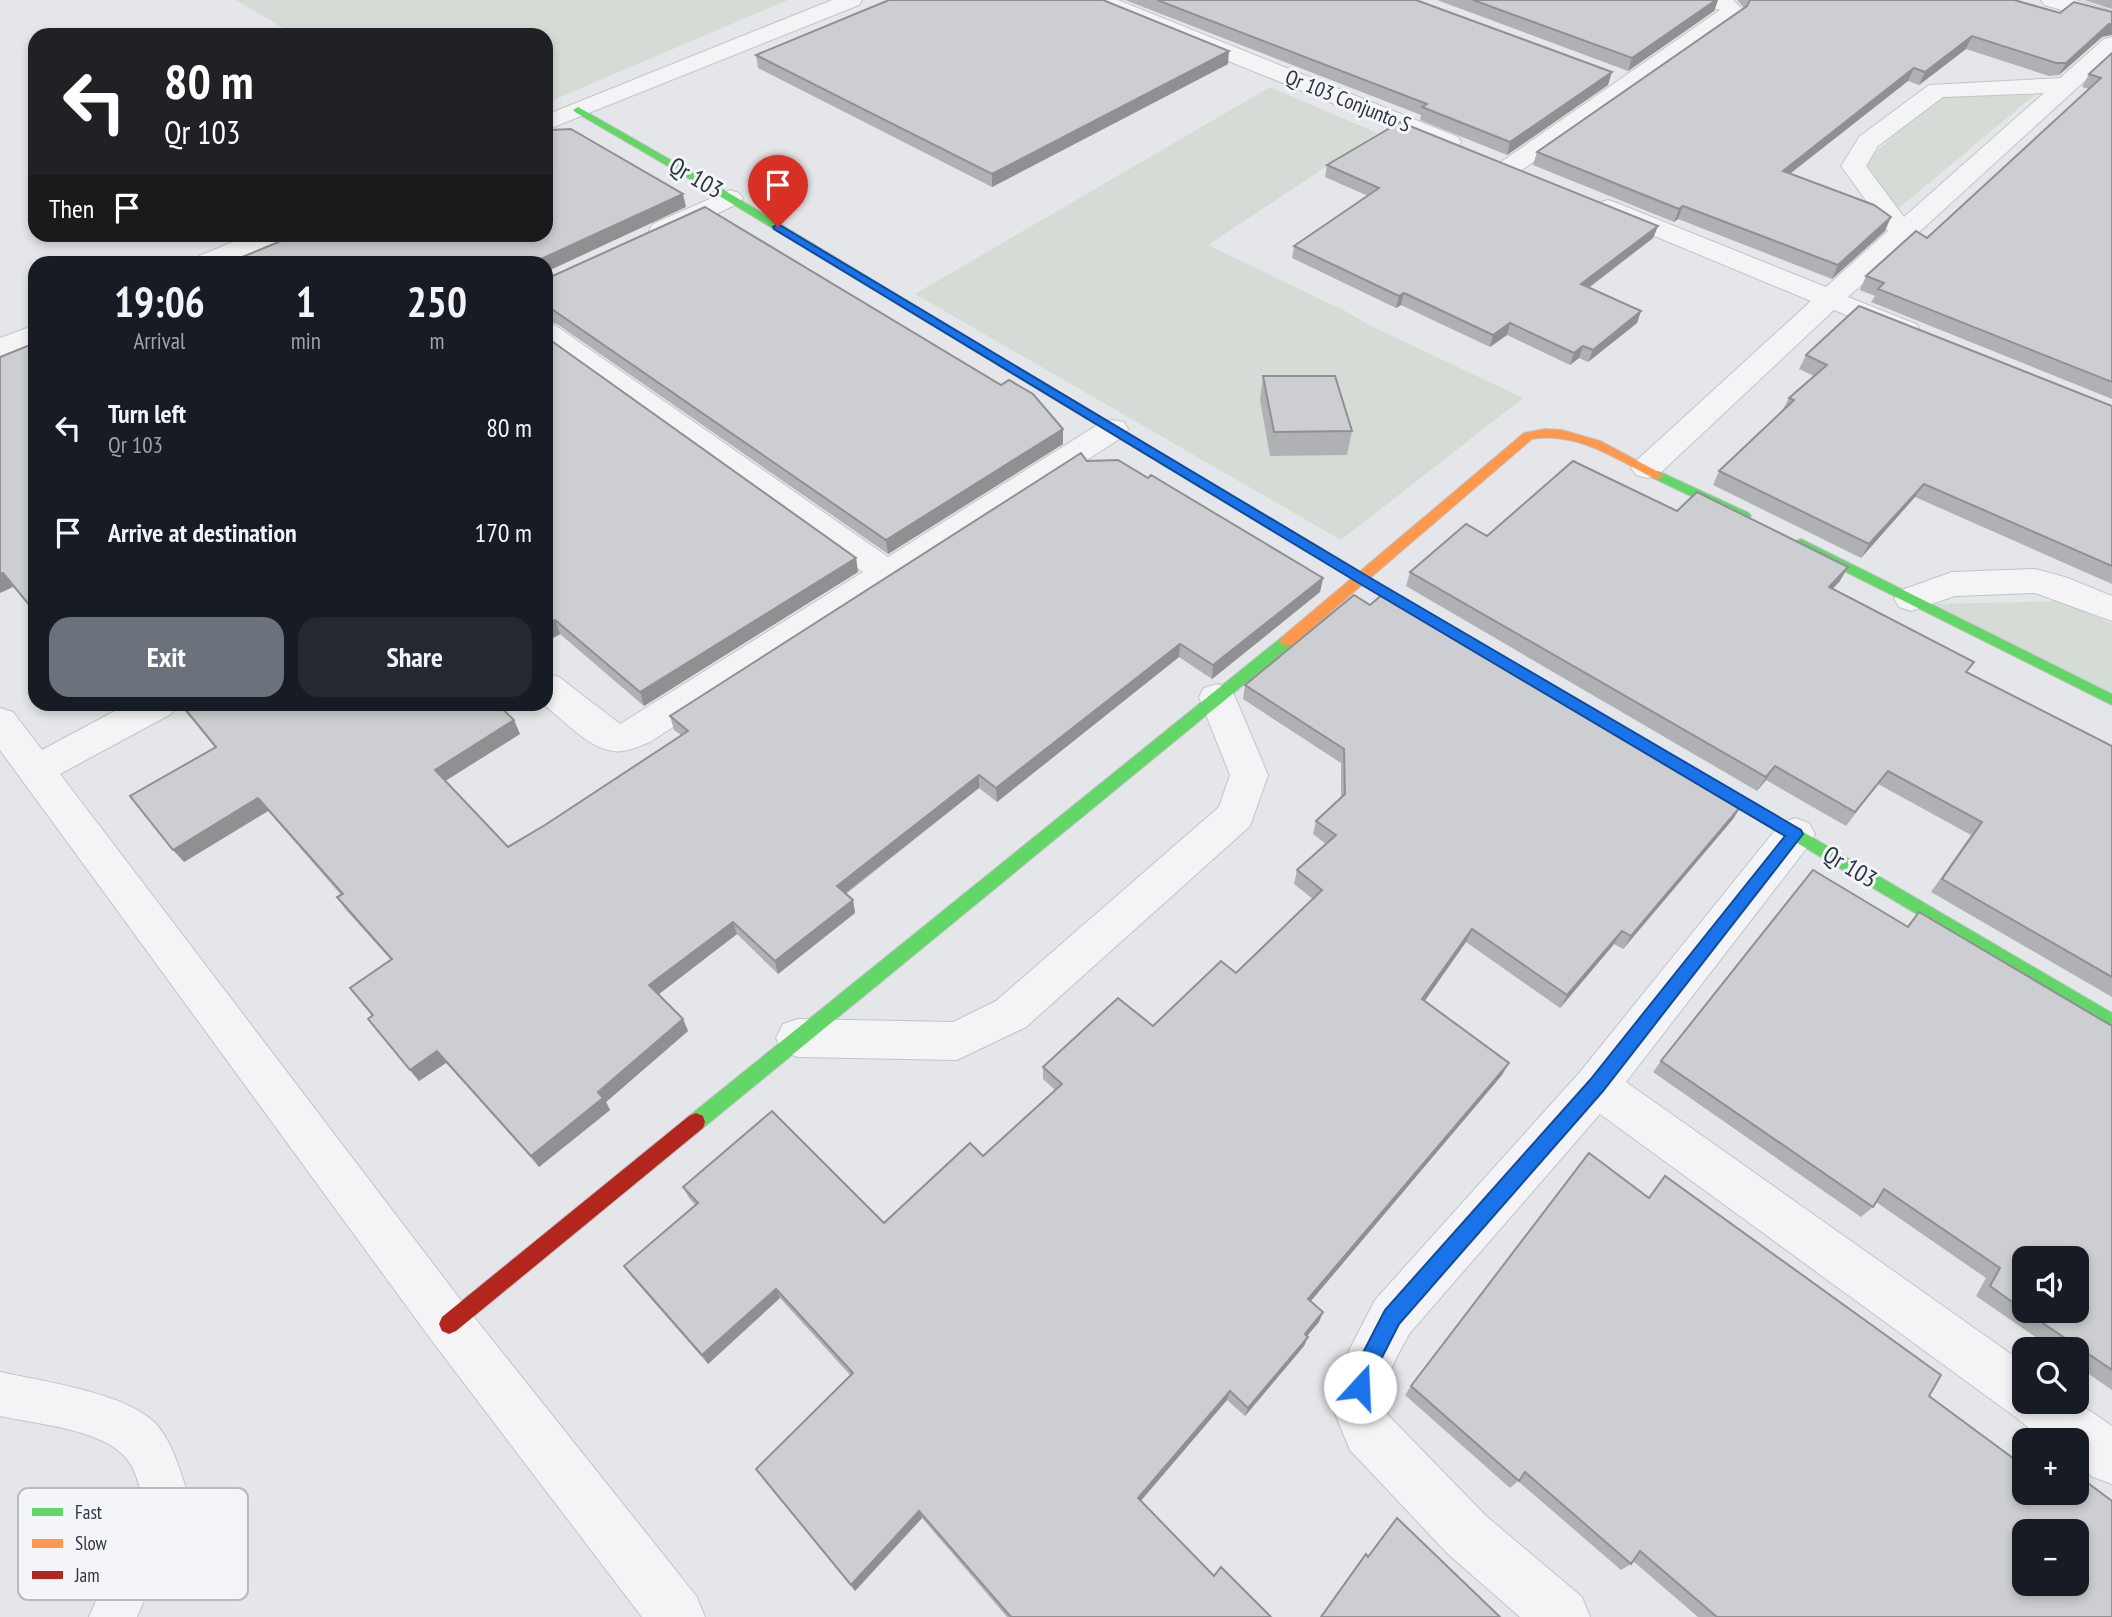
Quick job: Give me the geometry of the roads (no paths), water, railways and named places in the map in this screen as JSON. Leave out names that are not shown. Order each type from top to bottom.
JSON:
[{"type":"street","points":[[553,120],[851,0]]},
{"type":"street","name":"Qr 103 Conjunto S","points":[[1099,0],[1535,177]]},
{"type":"street","points":[[1127,11],[1150,0]]},
{"type":"street","points":[[1510,167],[1733,11],[1727,5],[1713,0]]},
{"type":"street","points":[[2052,0],[2112,18]]},
{"type":"street","points":[[1647,468],[2063,85],[2112,44]]},
{"type":"street","points":[[1604,72],[1630,82]]},
{"type":"street","points":[[1902,232],[1853,166],[1870,141],[1937,90],[2063,85]]},
{"type":"street","name":"Qr 103","points":[[578,110],[730,198],[1362,579],[2112,1022]]},
{"type":"street","points":[[644,239],[730,198]]},
{"type":"street","points":[[1586,199],[1932,340]]},
{"type":"street","points":[[223,256],[257,242]]},
{"type":"street","points":[[0,348],[28,337]]},
{"type":"street","points":[[553,337],[887,573]]},
{"type":"street","points":[[553,692],[609,736],[621,738],[631,734],[1113,429]]},
{"type":"street","points":[[449,1324],[1362,579],[1528,436],[1542,432],[1580,437],[1755,521]]},
{"type":"street","points":[[1791,539],[2112,700]]},
{"type":"street","points":[[1911,599],[1952,584],[2035,580],[2112,608]]},
{"type":"street","points":[[798,1038],[957,1041],[1011,1014],[1236,814],[1249,775],[1217,697]]},
{"type":"street","points":[[36,770],[145,711]]},
{"type":"street","points":[[0,722],[449,1324],[677,1617]]},
{"type":"street","points":[[1562,1617],[1467,1535],[1368,1432],[1357,1404],[1364,1370],[1392,1317],[1596,1086],[1795,834]]},
{"type":"street","points":[[1596,1086],[2012,1386]]},
{"type":"street","points":[[2051,1414],[2112,1458]]},
{"type":"lane","points":[[0,1394],[106,1420],[136,1436],[154,1462],[163,1488]]},
{"type":"lane","points":[[113,1617],[120,1600]]}]
